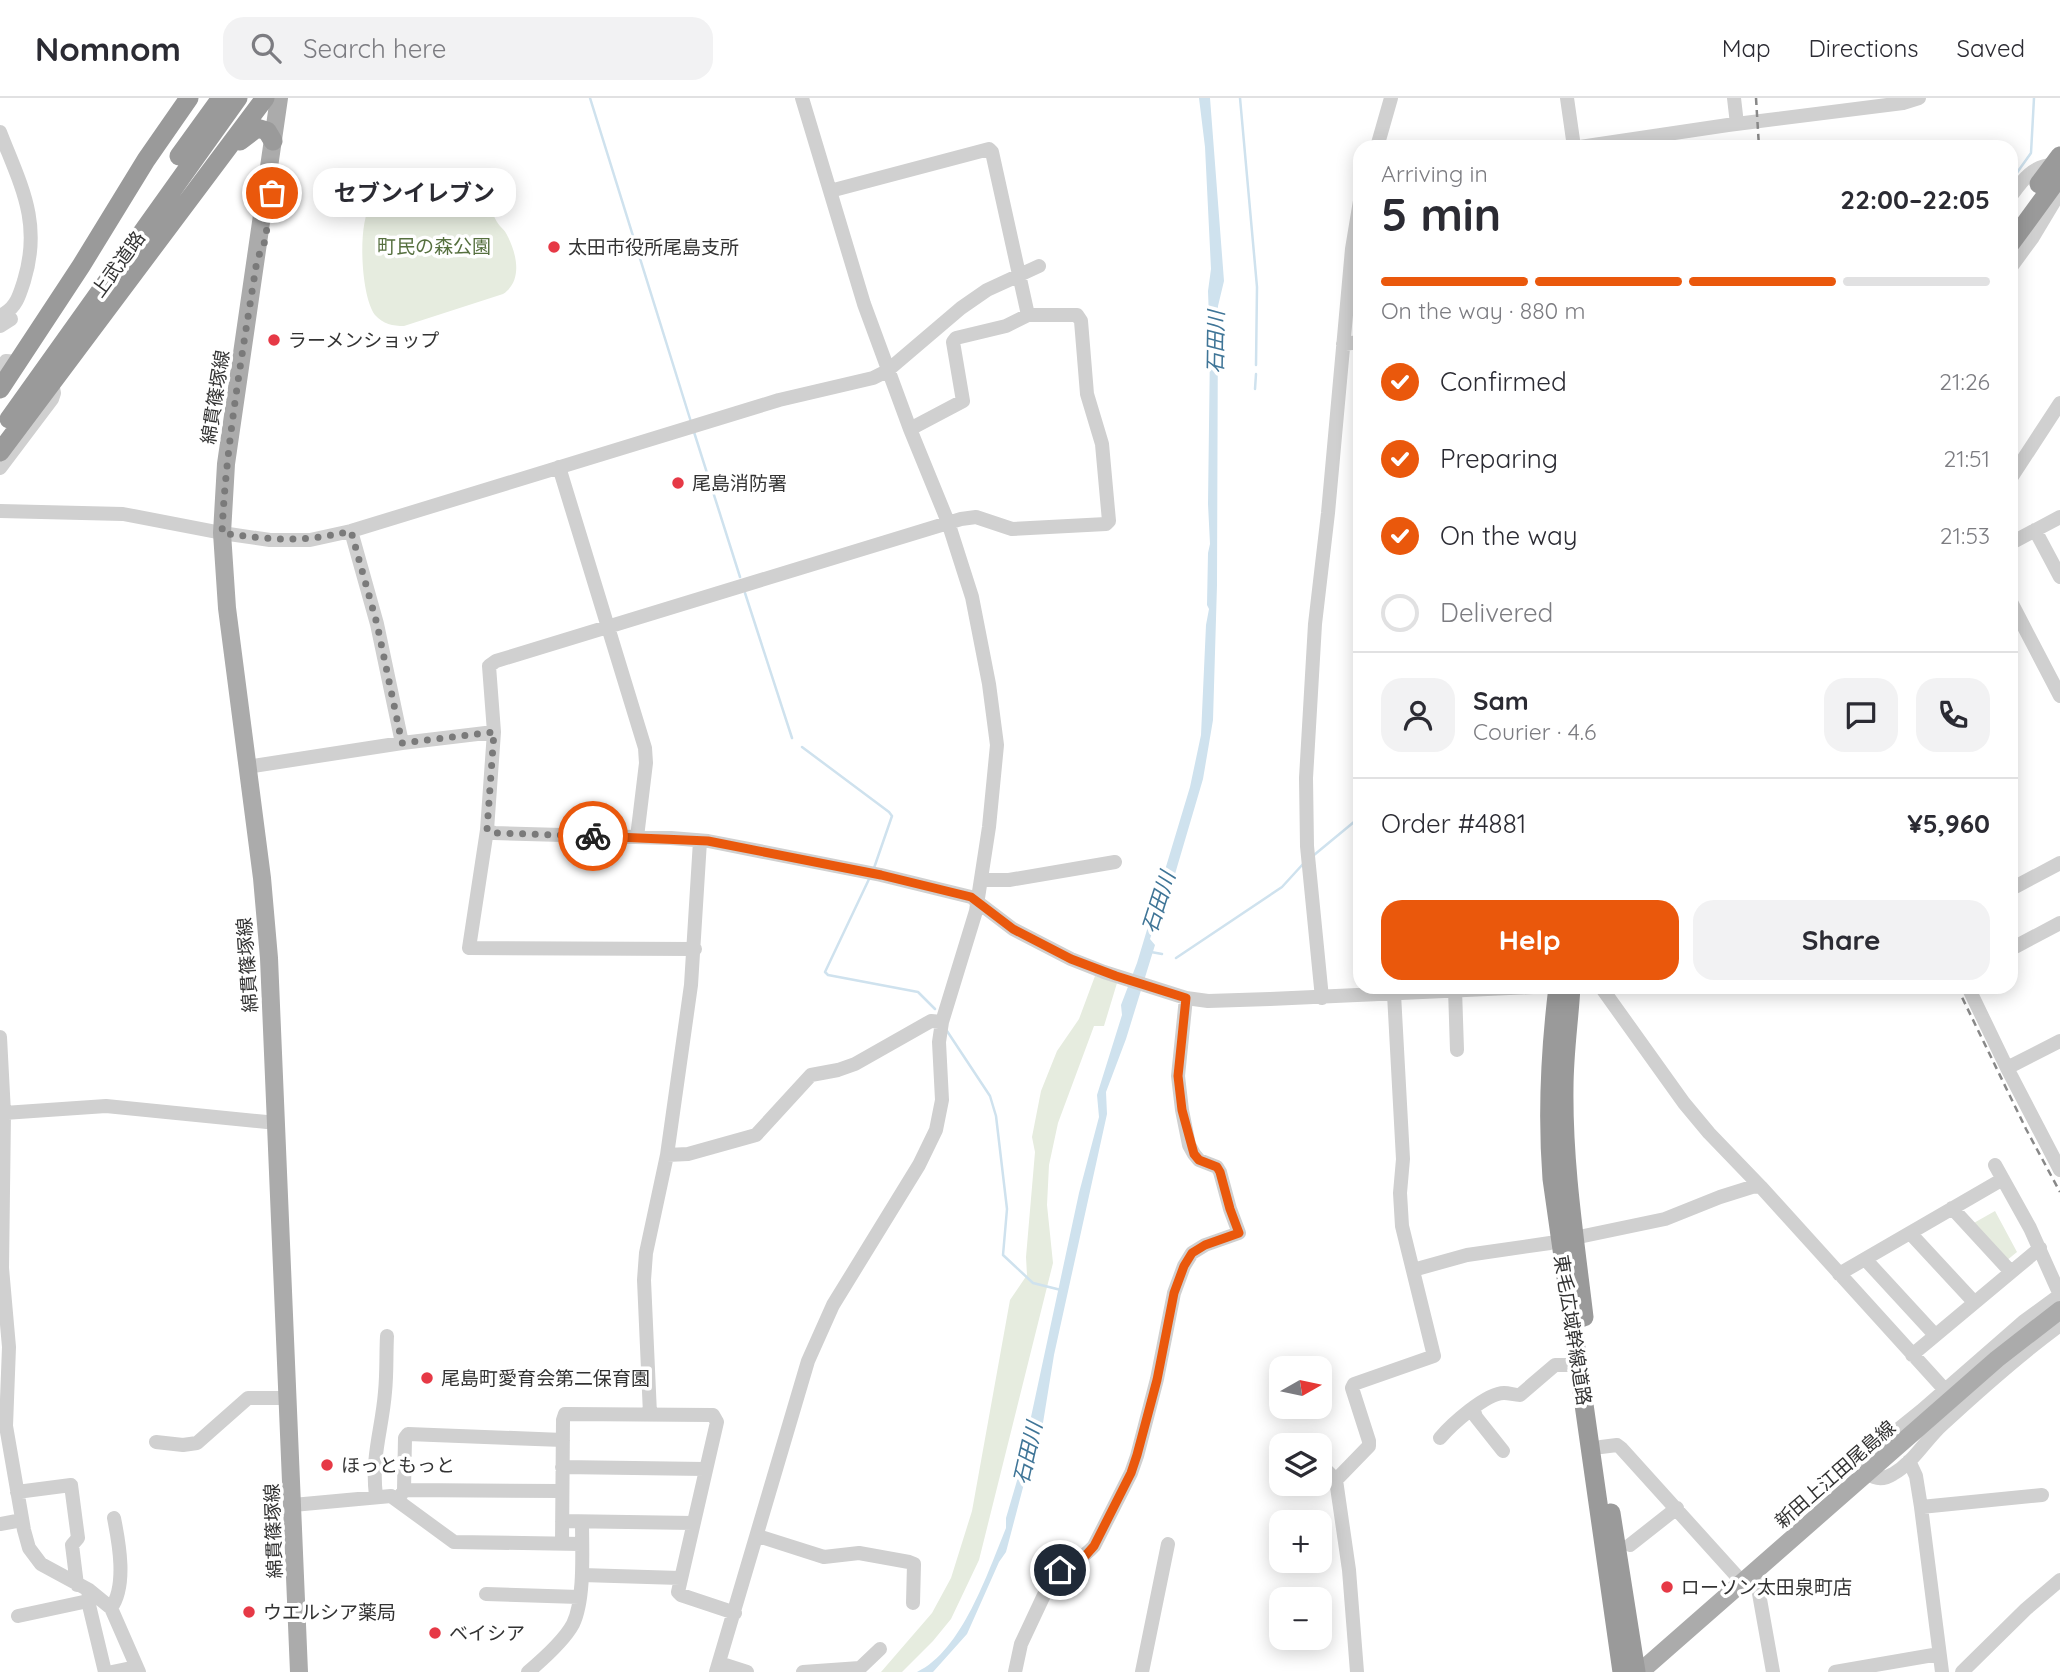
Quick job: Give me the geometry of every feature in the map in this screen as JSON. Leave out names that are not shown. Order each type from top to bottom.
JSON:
[{"type":"highway","points":[[0,389],[8,366],[81,266],[146,160],[189,98]]},
{"type":"highway","name":"上武道路","points":[[0,408],[221,98]]},
{"type":"highway","name":"上武道路","points":[[0,432],[238,98]]},
{"type":"highway","points":[[0,452],[265,98]]},
{"type":"highway","points":[[204,181],[252,130],[263,129],[273,141]]},
{"type":"highway","points":[[2018,214],[2058,166]]},
{"type":"highway","points":[[2018,232],[2058,166]]},
{"type":"highway","name":"東毛広域幹線道路","points":[[1557,994],[1551,1046],[1550,1149],[1638,1672]]},
{"type":"highway","name":"東毛広域幹線道路","points":[[1572,994],[1564,1099],[1569,1305],[1622,1672]]},
{"type":"main road","name":"綿貫篠塚線","points":[[279,98],[226,464],[222,533],[227,608],[265,910],[277,1123],[299,1672]]},
{"type":"main road","name":"綿貫篠塚線","points":[[257,260],[265,241],[288,98]]},
{"type":"main road","name":"新田上江田尾島線","points":[[1638,1672],[1997,1359],[2060,1310]]},
{"type":"street","points":[[747,1672],[718,1668],[803,1373],[833,1305],[919,1165],[936,1130],[942,1100],[939,1042],[942,1022],[978,902],[997,745],[976,613],[948,522],[887,371],[802,98]]},
{"type":"street","points":[[1379,140],[1391,98]]},
{"type":"street","points":[[1567,98],[1573,140]]},
{"type":"street","points":[[1732,125],[1734,98]]},
{"type":"street","points":[[1628,140],[1903,103],[1919,98]]},
{"type":"street","points":[[0,132],[27,203],[32,227],[31,253],[19,296],[5,313],[11,319],[0,326]]},
{"type":"street","points":[[830,191],[989,149],[992,152],[1028,315]]},
{"type":"street","points":[[2018,187],[2039,166],[2058,166]]},
{"type":"street","points":[[2018,257],[2060,192]]},
{"type":"street","points":[[1321,998],[1307,846],[1306,778],[1315,624],[1353,243]]},
{"type":"street","points":[[0,511],[123,514],[222,533],[293,541],[351,531],[779,400],[863,382],[887,371],[961,308],[987,290],[1019,273],[1040,266]]},
{"type":"street","points":[[695,949],[469,948],[487,830],[494,732],[491,665],[948,522],[976,517],[1003,527],[1019,529],[1106,524],[1109,521],[1102,444],[1087,394],[1081,321],[1077,315],[1028,315],[1006,326],[956,338],[953,342],[963,401],[910,429]]},
{"type":"street","points":[[1343,344],[1353,343]]},
{"type":"street","points":[[0,468],[52,399],[52,383]]},
{"type":"street","points":[[2018,467],[2060,403]]},
{"type":"street","points":[[559,467],[645,748],[646,763],[637,837]]},
{"type":"street","points":[[2018,539],[2060,517]]},
{"type":"street","points":[[2035,530],[2060,578]]},
{"type":"street","points":[[351,531],[377,624],[402,743]]},
{"type":"street","points":[[2018,615],[2059,692]]},
{"type":"street","points":[[247,767],[494,732]]},
{"type":"street","points":[[487,830],[494,833],[700,841],[872,873],[971,897],[1013,929],[1090,968],[1186,998],[1208,1001],[1394,994],[1403,1159],[1400,1193],[1402,1226],[1434,1356],[1354,1384],[1352,1388],[1369,1446],[1336,1480]]},
{"type":"street","points":[[650,1414],[644,1280],[646,1253],[667,1155],[695,949],[700,841]]},
{"type":"street","points":[[981,880],[1009,880],[1115,862]]},
{"type":"street","points":[[2018,885],[2060,863]]},
{"type":"street","points":[[2018,945],[2060,923]]},
{"type":"street","points":[[1455,994],[1457,1050]]},
{"type":"street","points":[[1606,994],[1684,1103],[1709,1133],[1945,1390]]},
{"type":"street","points":[[1971,994],[2060,1170]]},
{"type":"street","points":[[1015,1672],[1021,1644],[1052,1578],[1060,1570],[1086,1555],[1094,1546],[1131,1473],[1157,1380],[1174,1293],[1184,1266],[1192,1253],[1205,1245],[1239,1233],[1220,1172],[1217,1167],[1199,1160],[1189,1144],[1178,1076],[1186,998]]},
{"type":"street","points":[[667,1155],[688,1154],[756,1135],[811,1075],[846,1068],[931,1021],[942,1022]]},
{"type":"street","points":[[0,1037],[4,1113],[2,1268],[9,1347],[6,1426],[17,1492],[29,1548],[36,1559],[50,1571],[111,1608],[118,1620],[138,1670],[112,1672]]},
{"type":"street","points":[[2007,1068],[2060,1041]]},
{"type":"street","points":[[4,1113],[106,1106],[277,1123]]},
{"type":"street","points":[[1995,1165],[2040,1248],[2060,1295],[2023,1322],[1895,1430],[1871,1454],[1867,1466],[1868,1474],[1874,1478],[1884,1478],[1898,1471],[1941,1426],[2060,1325]]},
{"type":"street","points":[[1839,1274],[2003,1179]]},
{"type":"street","points":[[1413,1270],[1467,1255],[1567,1239],[1665,1219],[1720,1197],[1755,1186],[1761,1187]]},
{"type":"street","points":[[1952,1208],[2010,1271]]},
{"type":"street","points":[[1910,1233],[1974,1302]]},
{"type":"street","points":[[1912,1354],[2040,1248]]},
{"type":"street","points":[[1865,1259],[1935,1335]]},
{"type":"street","points":[[376,1496],[373,1476],[385,1394],[387,1336]]},
{"type":"street","points":[[1440,1438],[1473,1408],[1499,1394],[1520,1395],[1555,1365],[1578,1365]]},
{"type":"street","points":[[156,1442],[183,1445],[197,1443],[248,1398],[288,1398]]},
{"type":"street","points":[[1473,1408],[1476,1417],[1503,1451]]},
{"type":"street","points":[[562,1543],[564,1416],[568,1413],[716,1417],[678,1589],[681,1595],[735,1613]]},
{"type":"street","points":[[401,1495],[405,1438],[408,1434],[563,1440]]},
{"type":"street","points":[[1601,1447],[1617,1445],[1758,1588],[1773,1672]]},
{"type":"street","points":[[1909,1461],[1916,1476],[1921,1507],[1942,1672]]},
{"type":"street","points":[[562,1468],[705,1469]]},
{"type":"street","points":[[1332,1476],[1336,1480],[1349,1570],[1357,1672]]},
{"type":"street","points":[[17,1492],[71,1485],[78,1538],[72,1545],[105,1672]]},
{"type":"street","points":[[293,1505],[376,1496],[562,1491]]},
{"type":"street","points":[[1921,1507],[2042,1494]]},
{"type":"street","points":[[401,1495],[454,1542],[582,1544]]},
{"type":"street","points":[[1630,1545],[1677,1508]]},
{"type":"street","points":[[111,1608],[116,1599],[120,1565],[114,1518]]},
{"type":"street","points":[[0,1524],[22,1520]]},
{"type":"street","points":[[562,1521],[693,1523]]},
{"type":"street","points":[[528,1672],[572,1625],[582,1575],[582,1522]]},
{"type":"street","points":[[758,1536],[824,1557],[859,1553],[914,1564],[913,1603]]},
{"type":"street","points":[[1142,1672],[1168,1544]]},
{"type":"street","points":[[582,1575],[680,1577]]},
{"type":"street","points":[[1962,1672],[2060,1580]]},
{"type":"street","points":[[18,1616],[85,1592]]},
{"type":"street","points":[[486,1594],[579,1597]]},
{"type":"street","points":[[803,1672],[860,1668],[880,1649]]},
{"type":"street","points":[[1835,1672],[1939,1654]]},
{"type":"green space","name":"町民の森公園","points":[[468,169],[476,170],[481,175],[494,217],[511,242],[516,275],[509,289],[503,294],[404,326],[392,325],[378,318],[366,293],[362,260],[364,227],[371,205],[398,188]]},
{"type":"green space","points":[[1095,976],[1117,983],[1104,1026],[1094,1026],[1058,1123],[1049,1165],[1047,1205],[1053,1263],[979,1560],[951,1619],[933,1641],[902,1672],[881,1672],[932,1613],[951,1578],[972,1511],[1010,1300],[1027,1275],[1026,1257],[1035,1152],[1032,1137],[1041,1091],[1057,1051],[1079,1019]]},
{"type":"green space","points":[[1995,1211],[2017,1252],[2006,1261],[1972,1224]]},
{"type":"water","name":"石田川","points":[[1199,98],[1210,98],[1224,281],[1218,306],[1217,585],[1213,720],[1203,779],[1170,891],[1162,899],[1156,917],[1159,921],[1154,926],[1150,939],[1155,945],[1126,1039],[1106,1092],[1107,1114],[1054,1355],[1042,1429],[1035,1456],[1030,1461],[1006,1552],[967,1634],[933,1672],[917,1672],[933,1662],[960,1629],[972,1609],[1006,1528],[1006,1518],[1026,1450],[1079,1193],[1099,1117],[1097,1095],[1122,1015],[1121,1005],[1137,963],[1190,787],[1201,735],[1209,609],[1208,291],[1211,269],[1205,147]]},
{"type":"waterway","points":[[590,98],[691,422]]},
{"type":"waterway","points":[[1240,98],[1257,287],[1256,365]]},
{"type":"waterway","points":[[2018,171],[2031,153],[2034,98]]},
{"type":"waterway","points":[[1255,389],[1256,374]]},
{"type":"waterway","points":[[694,432],[740,577]]},
{"type":"waterway","points":[[745,593],[792,738]]},
{"type":"waterway","points":[[802,747],[892,816],[874,868]]},
{"type":"waterway","points":[[1314,855],[1353,823]]},
{"type":"waterway","points":[[1176,958],[1282,887],[1303,864]]},
{"type":"waterway","points":[[870,877],[825,972],[828,975],[918,992],[935,1009]]},
{"type":"waterway","points":[[1151,952],[1162,954]]},
{"type":"waterway","points":[[947,1031],[990,1096],[996,1116],[1007,1209],[1003,1255],[1033,1283],[1061,1290]]},
{"type":"railway","points":[[1756,98],[1759,140]]},
{"type":"railway","points":[[1960,994],[2060,1192]]},
{"type":"way so far","points":[[272,193],[265,241],[257,260],[226,464],[222,533],[293,541],[351,531],[377,624],[402,743],[494,732],[487,830],[494,833],[593,836]]},
{"type":"place","name":"セブンイレブン","points":[[272,193]]},
{"type":"place","name":"太田市役所尾島支所","points":[[554,247]]},
{"type":"place","name":"ラーメンショップ","points":[[274,340]]},
{"type":"place","name":"尾島消防署","points":[[678,483]]},
{"type":"place","name":"尾島町愛育会第二保育園","points":[[427,1378]]},
{"type":"place","name":"ほっともっと","points":[[327,1465]]},
{"type":"place","name":"ローソン太田泉町店","points":[[1667,1587]]},
{"type":"place","name":"ウエルシア薬局","points":[[249,1612]]},
{"type":"place","name":"ベイシア","points":[[435,1633]]},
{"type":"route","points":[[593,836],[708,841],[881,875],[971,897],[1013,929],[1090,968],[1186,998],[1178,1076],[1189,1144],[1199,1160],[1212,1164],[1220,1172],[1239,1233],[1205,1245],[1192,1253],[1184,1266],[1174,1293],[1157,1380],[1131,1473],[1094,1546],[1086,1555],[1060,1570]]}]
